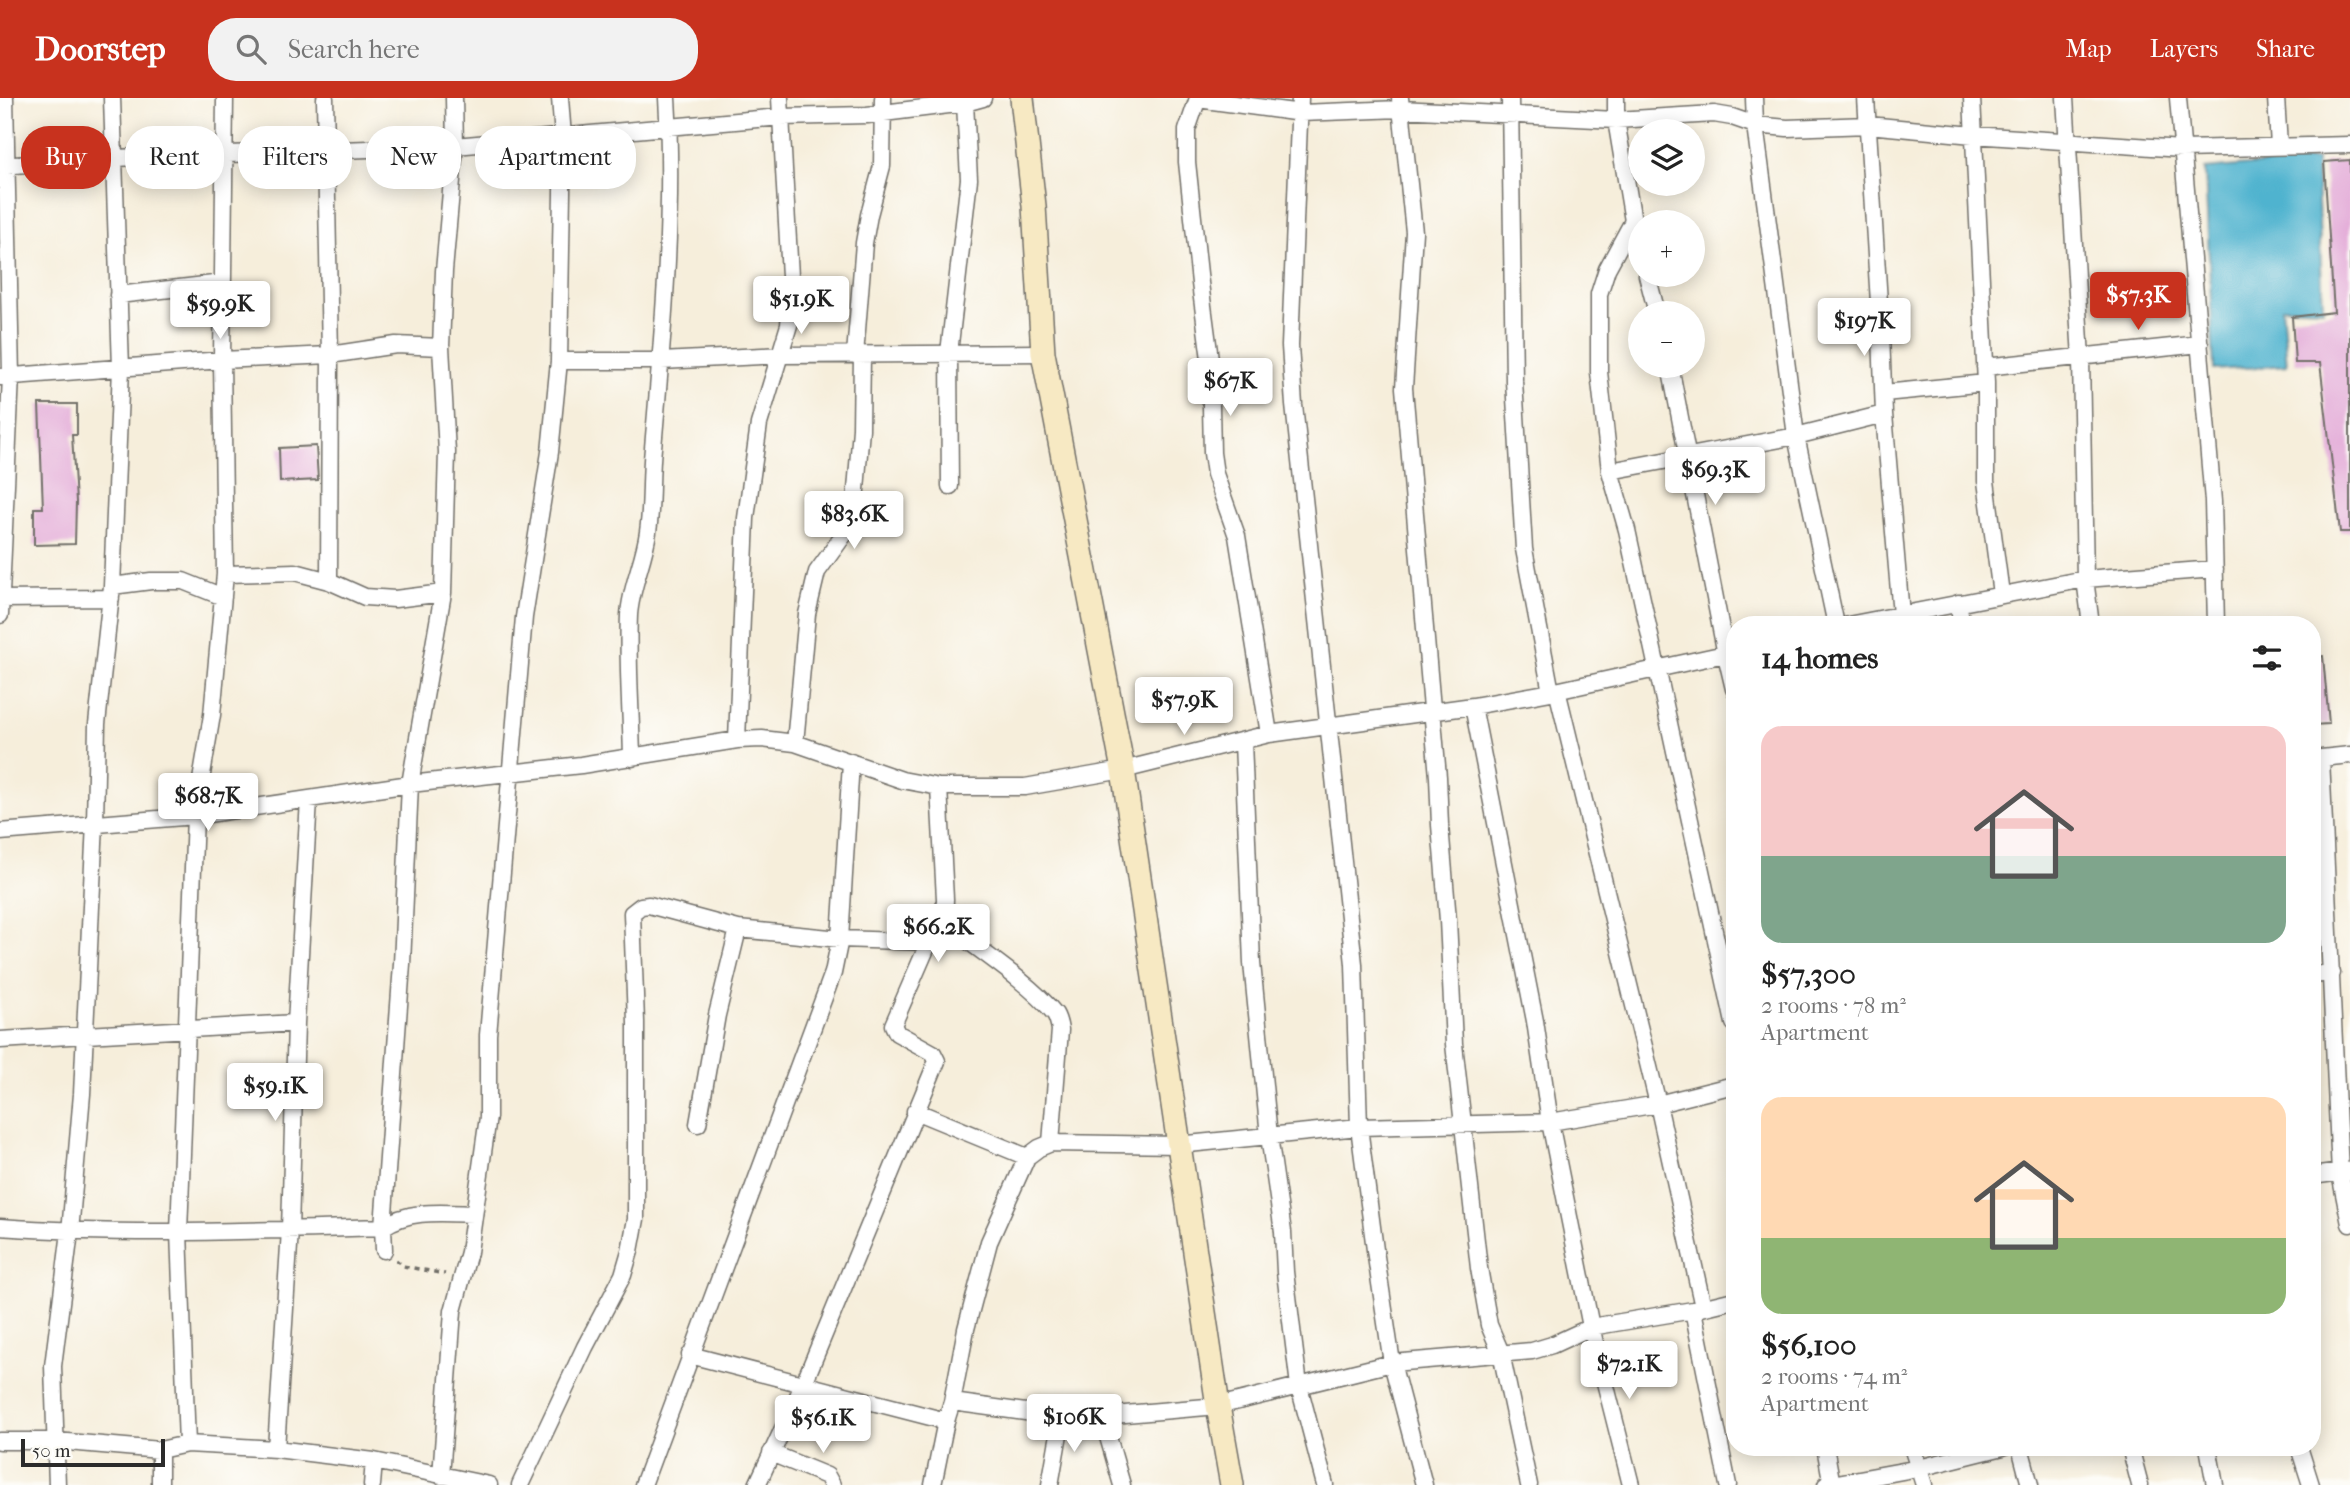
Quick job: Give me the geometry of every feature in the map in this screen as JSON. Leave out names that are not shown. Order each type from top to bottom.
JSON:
[{"type":"street","points":[[5,98],[5,377],[0,604],[111,592],[151,581],[183,581],[223,597]]},
{"type":"street","points":[[57,1485],[53,1366],[70,1232],[82,1094],[97,724],[111,592],[121,368],[112,98]]},
{"type":"street","points":[[187,1444],[179,1232],[195,816],[212,715],[225,574],[222,360],[225,98]]},
{"type":"street","points":[[325,126],[326,98]]},
{"type":"street","points":[[454,98],[455,126]]},
{"type":"street","points":[[560,98],[562,126]]},
{"type":"street","points":[[632,758],[629,616],[632,590],[642,564],[648,531],[661,361],[669,127],[667,98]]},
{"type":"street","points":[[737,740],[746,518],[759,424],[789,325],[791,294],[780,98]]},
{"type":"street","points":[[636,130],[781,117],[867,115],[883,105],[965,103],[983,98]]},
{"type":"street","points":[[1022,98],[1034,206],[1043,353],[1123,770],[1178,1145],[1232,1485]]},
{"type":"street","points":[[1616,98],[1616,120],[1631,210]]},
{"type":"street","points":[[1754,98],[1755,125],[1796,436],[1834,616]]},
{"type":"street","points":[[1866,98],[1884,414],[1901,615]]},
{"type":"street","points":[[1972,98],[1985,375],[1986,481],[2001,594]]},
{"type":"street","points":[[2065,98],[2081,358],[2085,579],[2090,616]]},
{"type":"street","points":[[2178,98],[2213,501],[2216,616]]},
{"type":"street","points":[[2276,98],[2279,146]]},
{"type":"street","points":[[1269,734],[1237,536],[1215,474],[1212,453],[1210,359],[1187,162],[1187,130],[1198,99],[1300,105],[1511,106],[1616,120],[1714,114],[1755,125],[1787,128],[1868,125],[2182,149],[2350,145]]},
{"type":"street","points":[[950,486],[949,354],[969,179],[965,103]]},
{"type":"street","points":[[1400,104],[1415,232],[1404,388],[1432,710],[1448,920],[1454,1044],[1479,1268],[1489,1325],[1501,1353],[1529,1485]]},
{"type":"street","points":[[795,743],[807,614],[817,572],[846,532],[855,502],[861,429],[858,355],[864,243],[882,166],[883,105]]},
{"type":"street","points":[[1300,105],[1290,346],[1311,572],[1354,964],[1359,1127],[1392,1363],[1424,1485]]},
{"type":"street","points":[[1511,106],[1514,381],[1524,549],[1554,691],[1658,1104],[1698,1308],[1728,1485]]},
{"type":"street","points":[[3,166],[113,158],[238,154]]},
{"type":"street","points":[[326,189],[330,355],[329,581]]},
{"type":"street","points":[[384,1250],[383,1227],[402,964],[410,784],[443,593],[447,452],[441,347],[451,189]]},
{"type":"street","points":[[441,1476],[453,1311],[469,1252],[488,1116],[488,1035],[524,617],[550,452],[559,361],[562,189]]},
{"type":"street","points":[[1628,230],[1607,269],[1599,294],[1599,372],[1611,471],[1658,668],[1726,986]]},
{"type":"street","points":[[118,295],[223,283]]},
{"type":"street","points":[[1884,393],[2081,358],[2200,344]]},
{"type":"street","points":[[5,377],[222,360],[330,355],[396,345],[441,347]]},
{"type":"street","points":[[559,361],[661,361],[782,355],[1043,353]]},
{"type":"street","points":[[1672,378],[1726,636]]},
{"type":"street","points":[[1611,471],[1796,436],[1884,414]]},
{"type":"street","points":[[1896,616],[2085,579],[2215,569]]},
{"type":"street","points":[[225,574],[295,572],[329,581],[365,597],[395,599],[443,593]]},
{"type":"street","points":[[1958,603],[1960,616]]},
{"type":"street","points":[[0,832],[195,816],[410,784],[632,758],[737,740],[762,739],[795,743],[902,780],[939,787],[1025,786],[1123,770],[1269,734],[1473,706],[1726,655]]},
{"type":"street","points":[[1473,706],[1535,1021],[1550,1122],[1591,1327],[1631,1485]]},
{"type":"street","points":[[1243,742],[1252,963],[1269,1136],[1283,1232],[1285,1272],[1299,1386],[1325,1485]]},
{"type":"street","points":[[2321,758],[2350,755]]},
{"type":"street","points":[[643,1485],[832,973],[840,939],[851,762]]},
{"type":"street","points":[[757,1485],[804,1383],[937,1061],[933,1053],[897,1033],[893,1025],[929,942],[944,923],[939,787]]},
{"type":"street","points":[[276,1448],[290,1230],[296,1023],[309,800]]},
{"type":"street","points":[[2321,825],[2350,1224]]},
{"type":"street","points":[[520,1485],[585,1347],[623,1275],[630,1251],[636,1219],[636,1022],[632,913],[635,908],[649,905],[738,929],[840,939],[929,942]]},
{"type":"street","points":[[944,923],[1027,987],[1059,1021],[1051,1143]]},
{"type":"street","points":[[698,1125],[718,1015],[738,929]]},
{"type":"street","points":[[2321,974],[2332,972]]},
{"type":"street","points":[[0,1040],[296,1023]]},
{"type":"street","points":[[933,1485],[966,1329],[989,1242],[1027,1157],[1039,1148],[1051,1143],[1178,1145],[1359,1127],[1550,1122],[1658,1104],[1726,1088]]},
{"type":"street","points":[[915,1111],[1027,1157]]},
{"type":"street","points":[[2321,1175],[2345,1172]]},
{"type":"street","points":[[0,1227],[70,1232],[290,1230],[383,1227],[395,1219],[415,1214],[473,1214]]},
{"type":"street","points":[[952,1402],[1062,1417],[1218,1406],[1392,1363],[1532,1350],[1552,1345],[1591,1327],[1726,1302]]},
{"type":"street","points":[[690,1355],[946,1421]]},
{"type":"street","points":[[1102,1416],[1122,1485]]},
{"type":"street","points":[[1050,1485],[1062,1417]]},
{"type":"street","points":[[0,1441],[56,1441],[160,1450],[187,1444],[276,1448],[374,1461],[489,1485]]},
{"type":"street","points":[[160,1450],[160,1485]]},
{"type":"street","points":[[771,1453],[827,1476],[832,1485]]},
{"type":"street","points":[[1826,1456],[1830,1485],[1967,1456]]},
{"type":"street","points":[[1915,1456],[1924,1485]]},
{"type":"street","points":[[2022,1456],[2030,1485]]},
{"type":"street","points":[[2132,1456],[2140,1485]]},
{"type":"street","points":[[2210,1456],[2215,1485]]},
{"type":"street","points":[[2302,1456],[2311,1485]]},
{"type":"street","points":[[372,1485],[374,1461]]},
{"type":"path","points":[[403,1266],[441,1274],[463,1273]]},
{"type":"water","points":[[2316,159],[2323,309],[2282,307],[2287,365],[2214,370],[2205,169]]},
{"type":"building","points":[[2350,160],[2350,532],[2340,532],[2320,363],[2295,363],[2292,317],[2334,312],[2324,162]]},
{"type":"building","points":[[39,404],[77,404],[77,435],[72,435],[76,502],[75,544],[34,545],[34,508],[43,508]]},
{"type":"building","points":[[316,446],[318,480],[280,482],[279,448]]},
{"type":"building","points":[[2321,656],[2329,724],[2321,724]]}]
